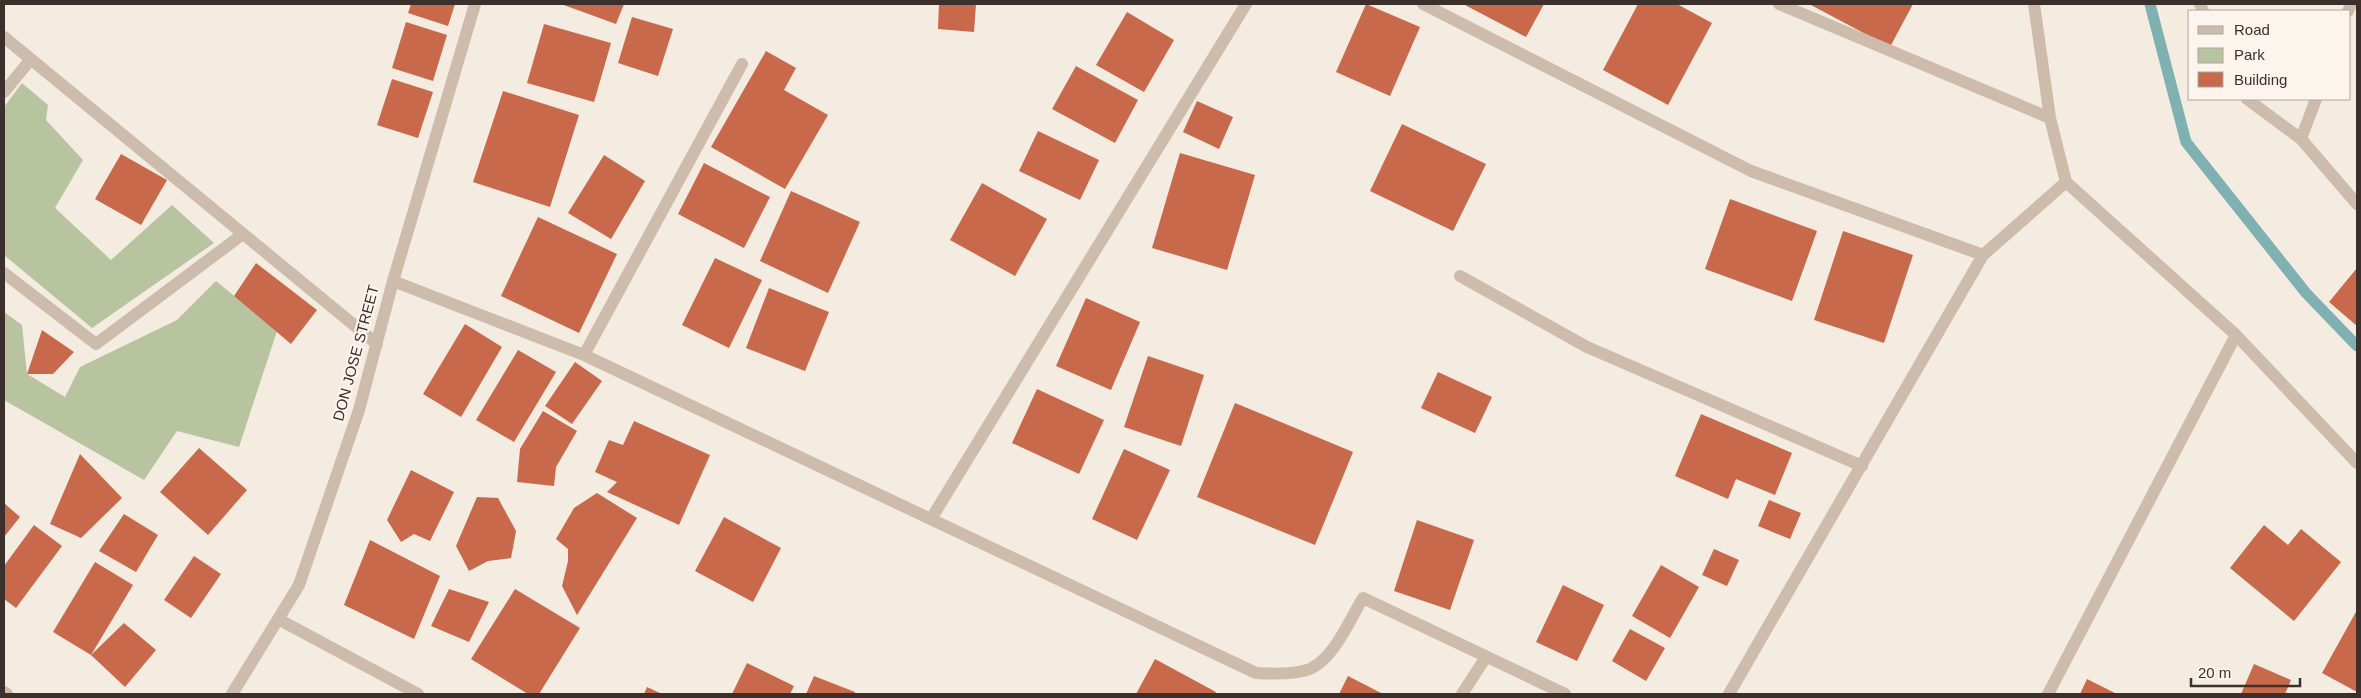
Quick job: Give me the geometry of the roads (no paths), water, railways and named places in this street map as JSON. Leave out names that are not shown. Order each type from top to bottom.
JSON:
[{"type":"street","name":"DON JOSE STREET","points":[[232,694],[299,585],[360,410],[393,281],[475,4]]},
{"type":"street","points":[[931,519],[1246,4]]},
{"type":"street","points":[[1422,4],[1751,171],[1983,255]]},
{"type":"street","points":[[1779,4],[2050,118]]},
{"type":"street","points":[[2034,4],[2050,118],[2066,182],[2236,335],[2357,463]]},
{"type":"street","points":[[4,37],[376,344]]},
{"type":"street","points":[[4,92],[31,59]]},
{"type":"street","points":[[584,355],[742,64]]},
{"type":"street","points":[[2248,100],[2301,139],[2357,204]]},
{"type":"street","points":[[2301,139],[2316,100]]},
{"type":"street","points":[[1729,694],[1983,255],[2066,182]]},
{"type":"street","points":[[4,272],[96,344],[243,234]]},
{"type":"street","points":[[1460,276],[1587,347],[1862,466]]},
{"type":"street","points":[[393,281],[584,355],[1256,673],[1278,674],[1310,668],[1329,654],[1363,598],[1565,694]]},
{"type":"street","points":[[2048,694],[2236,335]]},
{"type":"street","points":[[278,619],[418,694]]},
{"type":"street","points":[[1462,694],[1486,657]]},
{"type":"waterway","points":[[2150,4],[2186,142],[2306,293],[2357,346]]}]
